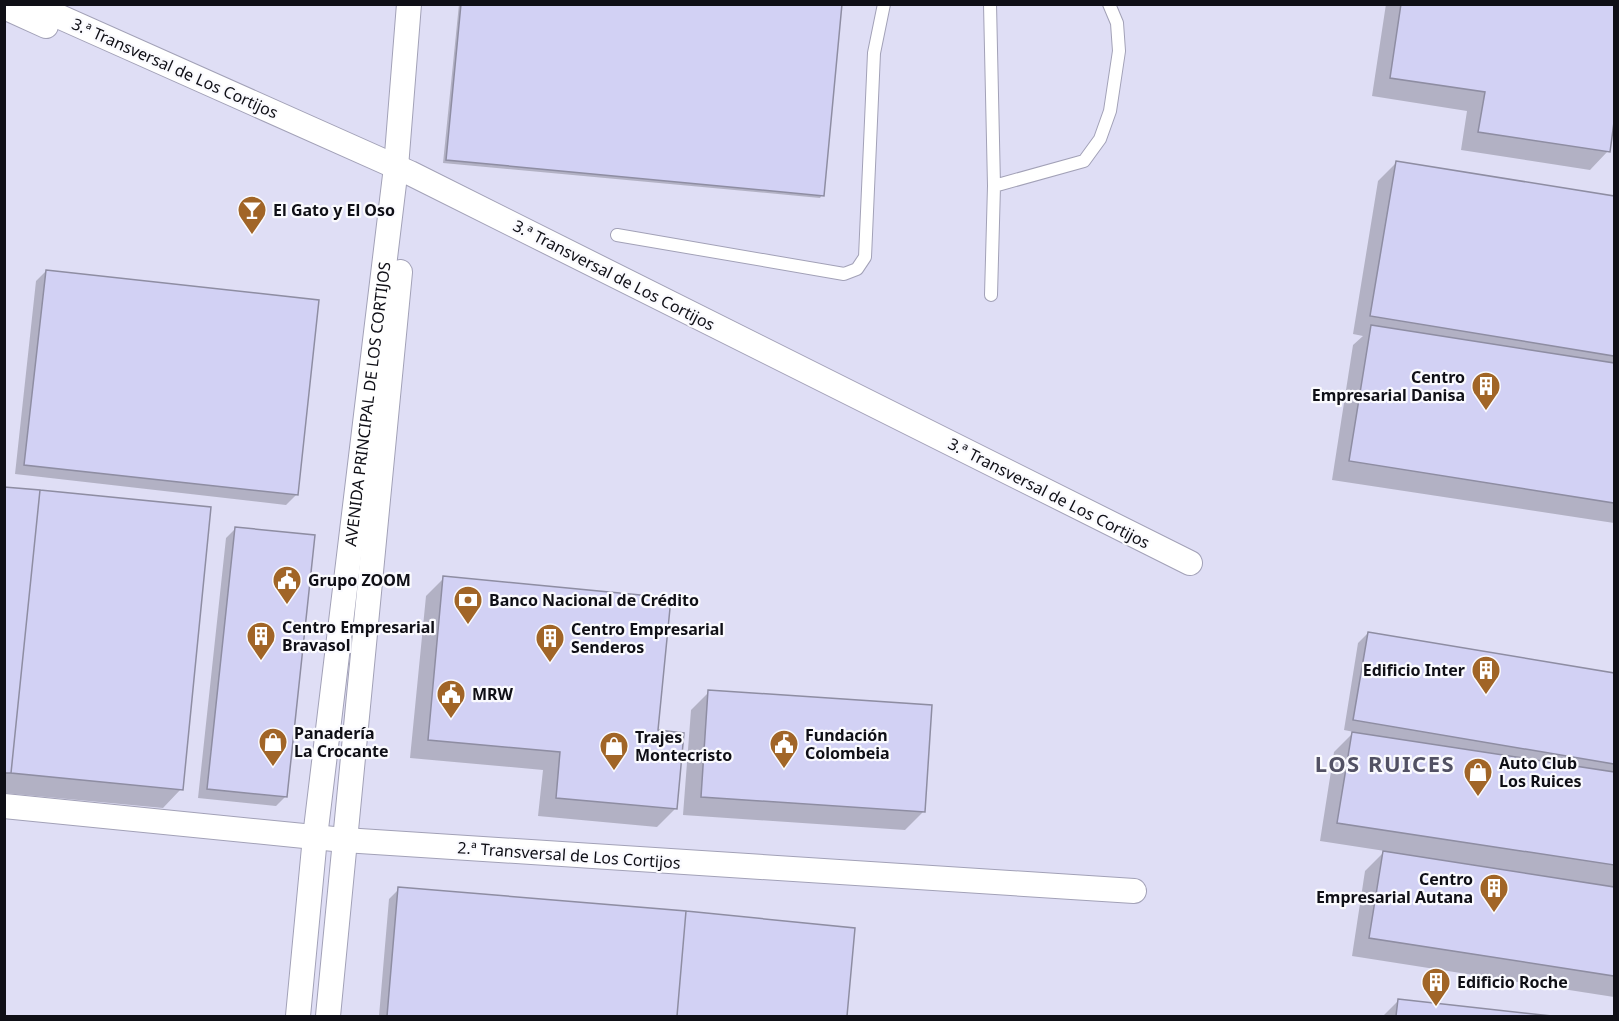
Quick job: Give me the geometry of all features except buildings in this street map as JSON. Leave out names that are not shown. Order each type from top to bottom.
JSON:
[{"type":"street","name":"3.ª Transversal de Los Cortijos","points":[[31,4],[402,176],[1190,563]]},
{"type":"street","name":"AVENIDA PRINCIPAL DE LOS CORTIJOS","points":[[328,1017],[402,176],[409,4]]},
{"type":"street","name":"AVENIDA PRINCIPAL DE LOS CORTIJOS","points":[[298,1017],[315,837],[426,4]]},
{"type":"street","name":"3.ª Transversal de Los Cortijos","points":[[4,8],[402,176]]},
{"type":"street","name":"2.ª Transversal de Los Cortijos","points":[[4,806],[344,840],[1134,891]]},
{"type":"lane","points":[[617,235],[844,274],[857,269],[865,257],[874,53],[884,4]]},
{"type":"lane","points":[[990,4],[994,186],[991,295]]},
{"type":"lane","points":[[994,186],[1084,161],[1100,139],[1110,111],[1119,51],[1117,23],[1109,4]]},
{"type":"shaded area","points":[[5,5],[1614,5],[1614,1016],[5,1016]]},
{"type":"place","name":"El Gato y El Oso","points":[[252,236]]},
{"type":"place","name":"Centro Empresarial Danisa","points":[[1486,412]]},
{"type":"place","name":"Grupo ZOOM","points":[[287,606]]},
{"type":"place","name":"Banco Nacional de Crédito","points":[[468,626]]},
{"type":"place","name":"Centro Empresarial Bravasol","points":[[261,662]]},
{"type":"place","name":"Centro Empresarial Senderos","points":[[550,664]]},
{"type":"place","name":"Edificio Inter","points":[[1486,696]]},
{"type":"place","name":"MRW","points":[[451,720]]},
{"type":"place","name":"Panadería La Crocante","points":[[273,768]]},
{"type":"place","name":"Fundación Colombeia","points":[[784,770]]},
{"type":"place","name":"Trajes Montecristo","points":[[614,772]]},
{"type":"place","name":"Auto Club Los Ruices","points":[[1478,798]]},
{"type":"place","name":"Centro Empresarial Autana","points":[[1494,914]]},
{"type":"place","name":"Edificio Roche","points":[[1436,1008]]},
{"type":"district","name":"LOS RUICES","points":[[1385,763]]}]
